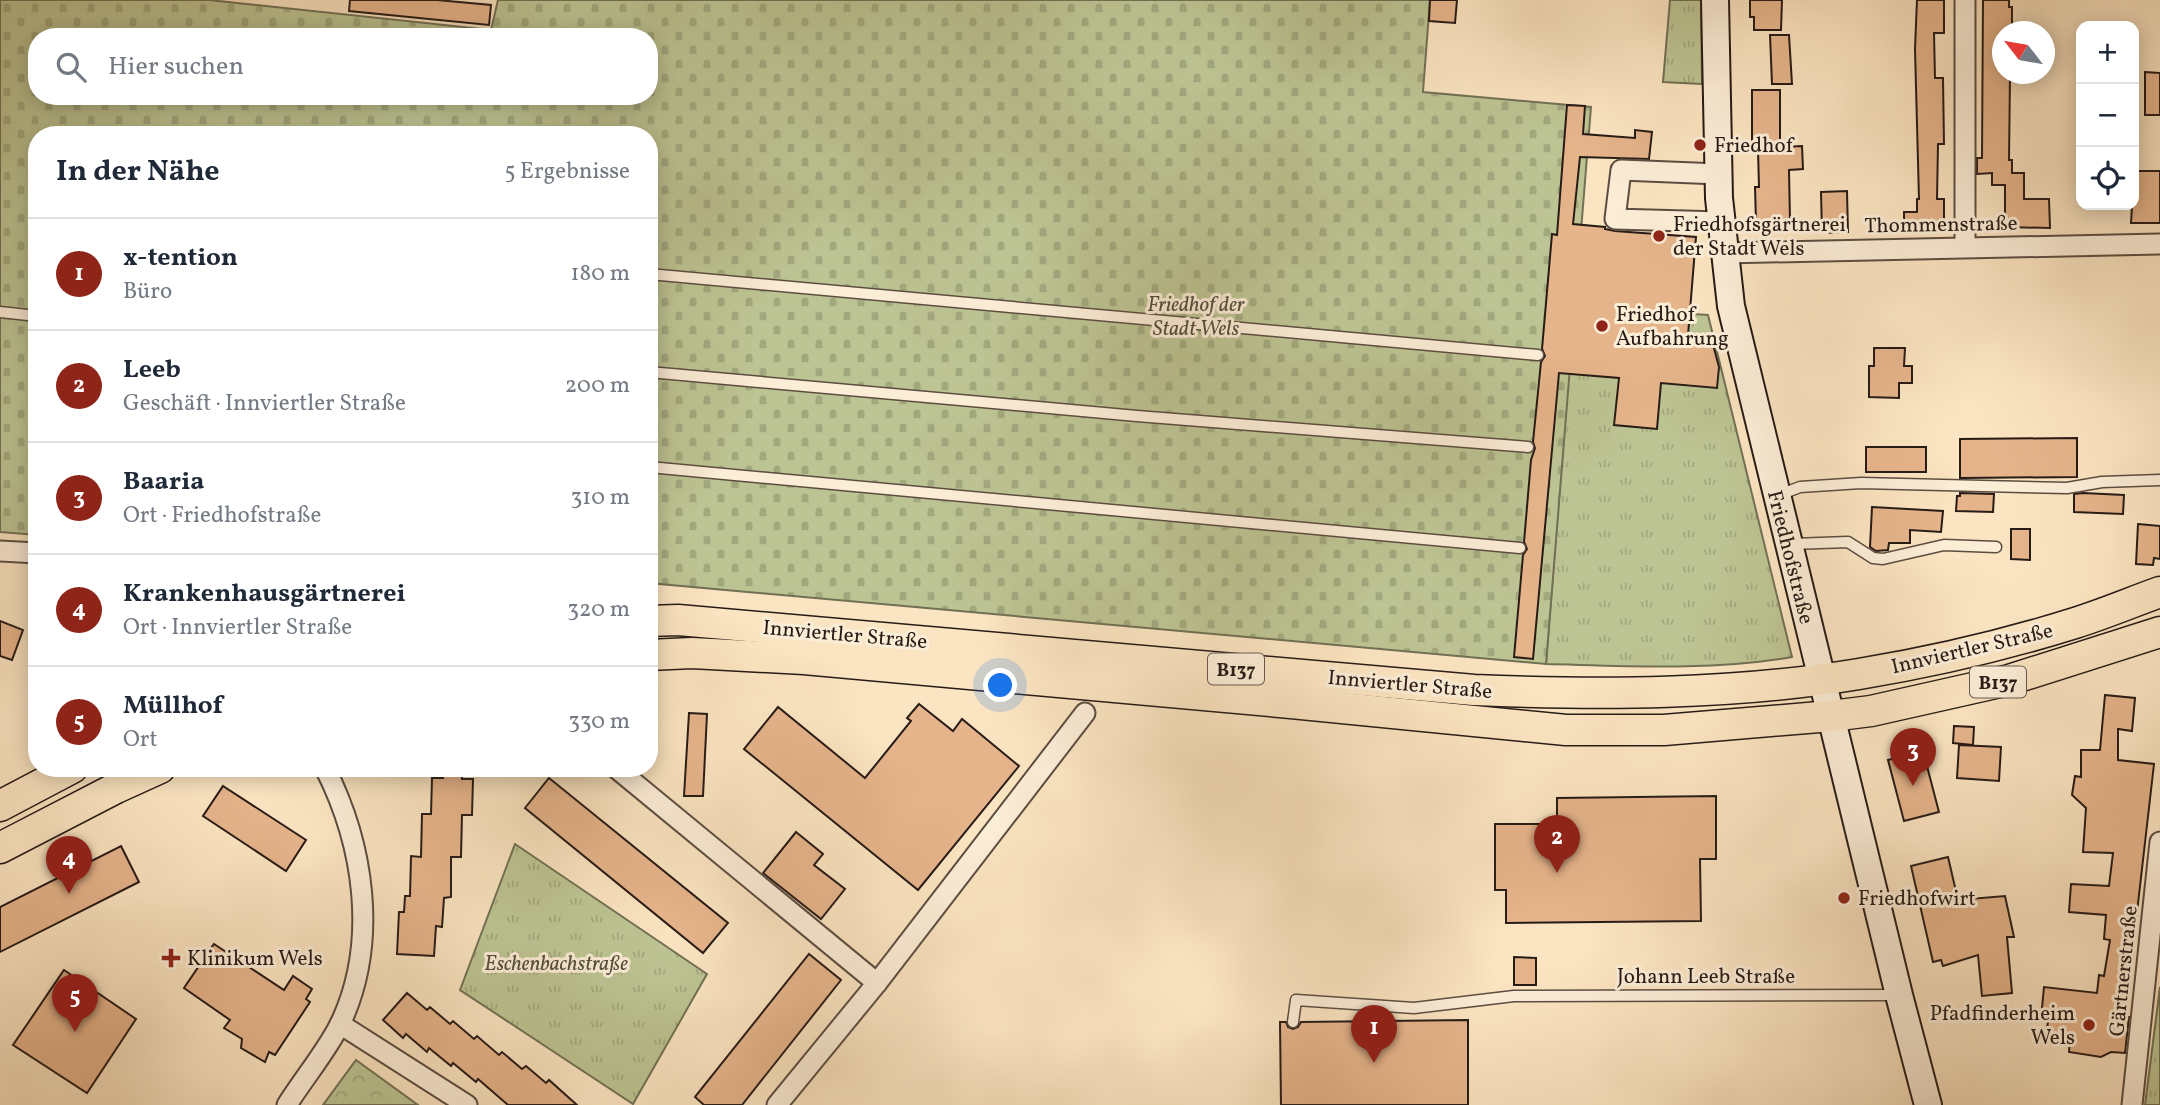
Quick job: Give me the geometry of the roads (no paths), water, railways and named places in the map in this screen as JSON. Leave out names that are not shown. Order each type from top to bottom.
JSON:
[{"type":"main road","name":"Innviertler Straße","points":[[658,621],[678,620],[855,635],[1474,690],[1563,694],[1653,693],[1774,685],[1859,674],[2001,644],[2077,622],[2160,592]]},
{"type":"main road","name":"Innviertler Straße","points":[[658,655],[692,653],[804,659],[1566,730],[1664,730],[1831,716],[1871,710],[2009,680],[2160,632]]},
{"type":"main road","points":[[0,806],[55,777]]},
{"type":"main road","points":[[0,848],[140,777]]},
{"type":"street","name":"Friedhofstraße","points":[[1715,0],[1721,222],[1731,306],[1928,1105]]},
{"type":"street","points":[[1965,0],[1965,246]]},
{"type":"street","points":[[1719,174],[1621,170],[1615,219],[1721,222]]},
{"type":"street","name":"Thommenstraße","points":[[1724,253],[2160,244]]},
{"type":"street","points":[[0,551],[28,553]]},
{"type":"street","points":[[777,1105],[877,983],[1085,713]]},
{"type":"street","points":[[286,1105],[340,1024],[353,994],[359,950],[363,897],[355,845],[337,792],[329,777]]},
{"type":"street","points":[[627,777],[877,983]]},
{"type":"street","name":"Gärtnerstraße","points":[[2132,1105],[2160,842]]},
{"type":"street","points":[[340,1024],[467,1105]]},
{"type":"lane","points":[[658,275],[1538,355]]},
{"type":"lane","points":[[0,312],[28,315]]},
{"type":"lane","points":[[658,373],[1214,423],[1528,447]]},
{"type":"lane","points":[[658,468],[1520,548]]},
{"type":"lane","points":[[1776,496],[1800,487],[1861,483],[2067,488],[2102,482],[2160,481]]},
{"type":"lane","points":[[1788,544],[1848,542],[1873,558],[1883,559],[1944,545],[1996,547]]},
{"type":"lane","name":"Johann Leeb Straße","points":[[1293,1022],[1296,1000],[1414,1007],[1514,996],[1899,995]]},
{"type":"place","name":"Friedhof","points":[[1700,145]]},
{"type":"place","name":"Friedhofsgärtnerei der Stadt Wels","points":[[1659,236]]},
{"type":"place","name":"Friedhof Aufbahrung","points":[[1602,326]]},
{"type":"place","name":"Baaria","points":[[1913,786]]},
{"type":"place","name":"Leeb","points":[[1557,873]]},
{"type":"place","name":"Krankenhausgärtnerei","points":[[69,894]]},
{"type":"place","name":"Friedhofwirt","points":[[1844,898]]},
{"type":"place","name":"Klinikum Wels","points":[[171,958]]},
{"type":"place","name":"Pfadfinderheim Wels","points":[[2089,1025]]},
{"type":"place","name":"Müllhof","points":[[75,1032]]},
{"type":"place","name":"x-tention","points":[[1374,1063]]},
{"type":"park label","name":"Friedhof der Stadt Wels","points":[[1196,316]]},
{"type":"park label","name":"Eschenbachstraße","points":[[556,963]]}]
